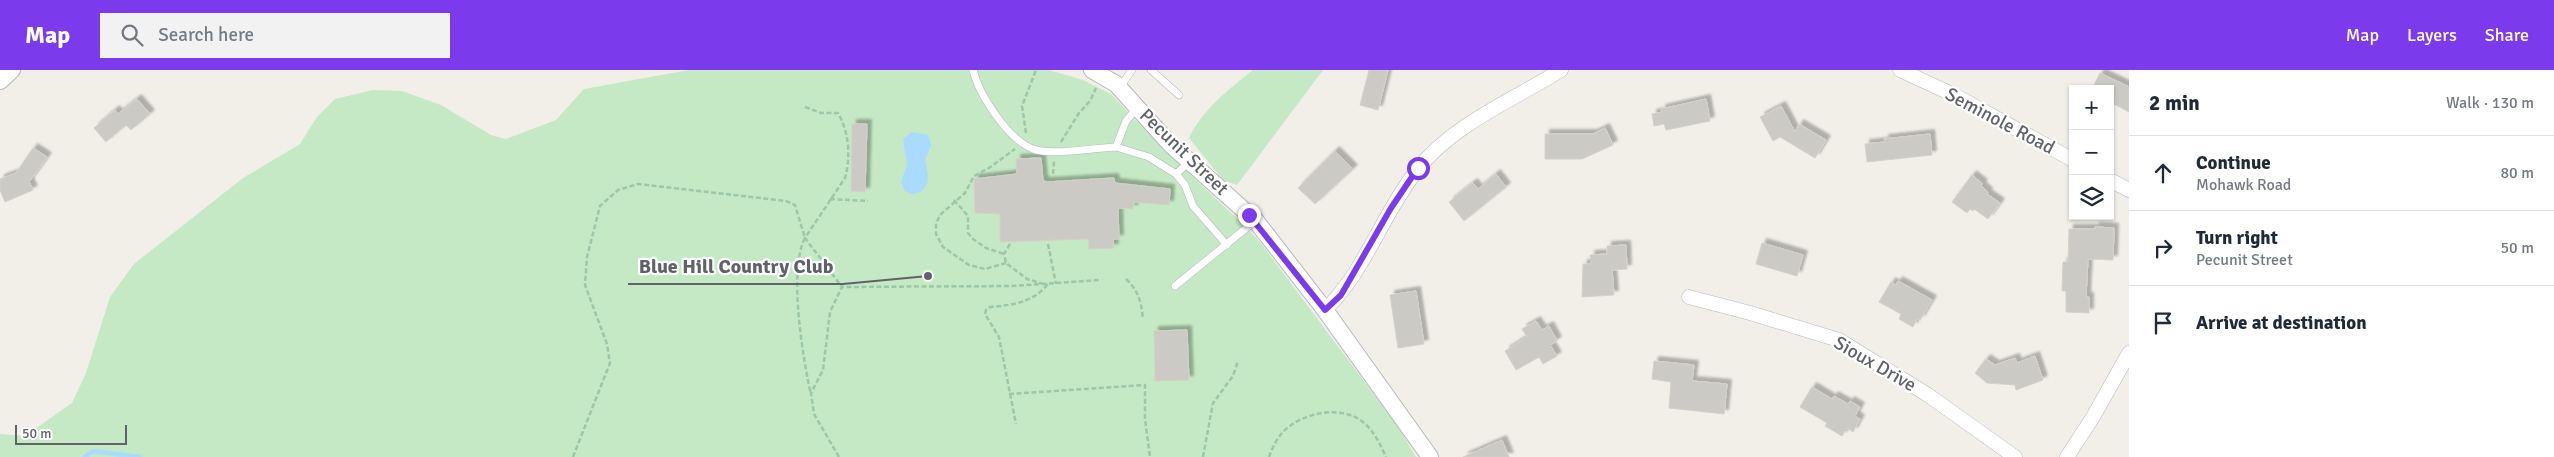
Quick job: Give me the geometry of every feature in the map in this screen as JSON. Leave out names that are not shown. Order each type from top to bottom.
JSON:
[{"type":"street","points":[[0,80],[12,70]]},
{"type":"street","points":[[1325,310],[1341,295],[1391,208],[1431,153],[1483,116],[1561,70]]},
{"type":"street","name":"Seminole Road","points":[[1900,70],[1956,96],[2069,158]]},
{"type":"street","name":"Pecunit Street","points":[[1099,74],[1120,88],[1189,162],[1256,221],[1325,310],[1430,457]]},
{"type":"street","points":[[2114,182],[2129,190]]},
{"type":"street","name":"Sioux Drive","points":[[1689,297],[1839,340],[1928,395],[2015,457]]},
{"type":"street","points":[[2067,457],[2093,417],[2129,353]]},
{"type":"lane","points":[[973,70],[980,89],[995,114],[1021,143],[1037,150],[1116,147],[1148,157],[1176,174],[1184,185],[1193,206],[1227,245]]},
{"type":"lane","points":[[1120,88],[1132,70]]},
{"type":"lane","points":[[1151,70],[1179,95]]},
{"type":"lane","points":[[1116,147],[1126,122],[1138,108]]},
{"type":"lane","points":[[1176,174],[1189,162]]},
{"type":"lane","points":[[1175,286],[1256,221]]},
{"type":"path","points":[[1006,263],[985,269],[975,268],[943,247],[936,234],[937,220],[941,214],[965,194],[974,176],[997,163],[1021,143],[1026,136],[1022,106],[1036,70]]},
{"type":"path","points":[[1053,174],[1057,150],[1076,117],[1092,98],[1099,74]]},
{"type":"path","points":[[805,107],[821,113],[838,113],[848,139],[848,170],[840,188],[830,200],[800,248],[798,289],[802,346],[814,414],[839,457]]},
{"type":"path","points":[[573,457],[610,363],[607,344],[585,285],[587,257],[600,206],[610,195],[625,186],[638,184],[791,202],[798,210],[805,238],[842,287]]},
{"type":"path","points":[[830,200],[868,202]]},
{"type":"path","points":[[956,201],[968,216],[968,233],[973,239],[986,248],[1004,254]]},
{"type":"path","points":[[1010,244],[1004,254],[1006,263],[1027,279],[1047,285]]},
{"type":"path","points":[[1048,244],[1056,284]]},
{"type":"path","points":[[1126,279],[1140,299],[1143,319]]},
{"type":"path","points":[[842,287],[1013,286],[1098,280]]},
{"type":"path","points":[[1016,424],[999,336],[985,314],[986,310],[990,307],[1024,302],[1038,296],[1047,285]]},
{"type":"path","points":[[811,395],[823,370],[824,342],[830,312],[842,287]]},
{"type":"path","points":[[1203,457],[1213,403],[1233,376],[1238,361]]},
{"type":"path","points":[[1009,394],[1145,385],[1145,419],[1150,457]]},
{"type":"path","points":[[1269,457],[1282,433],[1296,422],[1317,414],[1332,413],[1346,414],[1362,421],[1379,442],[1386,457]]},
{"type":"green space","points":[[689,70],[1049,70],[1083,80],[1111,94],[1162,148],[1260,242],[1399,428],[1416,457],[0,457],[0,434],[25,436],[72,403],[86,373],[110,297],[134,264],[243,178],[300,144],[317,117],[335,99],[373,90],[402,91],[441,105],[491,135],[506,139],[556,120],[584,89]]},
{"type":"green space","points":[[1253,70],[1323,70],[1237,185],[1223,180],[1189,138],[1194,128],[1209,109]]},
{"type":"water","points":[[912,132],[928,135],[931,145],[925,160],[928,181],[923,189],[912,194],[905,191],[901,182],[907,165],[903,139]]},
{"type":"building","points":[[1369,70],[1388,70],[1378,110],[1360,105]]},
{"type":"building","points":[[2100,73],[2129,87],[2129,112],[2114,104],[2114,85],[2094,85]]},
{"type":"building","points":[[137,99],[150,114],[131,130],[126,125],[106,142],[94,128],[115,110],[118,114]]},
{"type":"building","points":[[1706,99],[1710,121],[1666,130],[1664,124],[1654,126],[1652,114],[1662,112],[1661,109]]},
{"type":"building","points":[[1781,106],[1795,132],[1799,124],[1826,140],[1815,158],[1780,137],[1773,141],[1760,117]]},
{"type":"building","points":[[852,124],[867,124],[865,192],[851,191]]},
{"type":"building","points":[[1605,128],[1613,145],[1582,159],[1545,159],[1545,134],[1593,134]]},
{"type":"building","points":[[1930,134],[1932,155],[1867,162],[1865,144],[1885,142],[1884,139]]},
{"type":"building","points":[[33,148],[47,157],[29,182],[33,190],[5,202],[0,190],[0,179],[16,173]]},
{"type":"building","points":[[1335,151],[1353,169],[1315,204],[1298,188]]},
{"type":"building","points":[[1041,158],[1043,180],[1046,182],[1114,178],[1115,183],[1170,189],[1169,205],[1134,202],[1133,209],[1118,208],[1119,239],[1113,239],[1114,248],[1089,249],[1088,239],[1000,242],[1000,214],[975,213],[974,179],[1017,174],[1016,159]]},
{"type":"building","points":[[1496,174],[1506,187],[1464,221],[1449,202],[1473,183],[1478,189]]},
{"type":"building","points":[[1972,175],[1983,184],[1981,186],[1988,192],[1987,194],[2000,203],[1988,219],[1974,209],[1973,211],[1970,209],[1967,213],[1952,202]]},
{"type":"building","points":[[2095,227],[2114,228],[2113,260],[2088,259],[2086,297],[2089,297],[2089,313],[2066,312],[2066,291],[2062,291],[2063,262],[2068,262],[2069,229],[2095,229]]},
{"type":"building","points":[[1762,243],[1803,255],[1797,276],[1756,264]]},
{"type":"building","points":[[1626,245],[1627,269],[1612,270],[1614,295],[1582,297],[1583,264],[1591,264],[1590,255],[1607,254],[1607,246]]},
{"type":"building","points":[[1898,281],[1932,300],[1920,320],[1917,319],[1913,327],[1899,319],[1901,314],[1879,302],[1891,282],[1896,285]]},
{"type":"building","points":[[1416,291],[1424,344],[1398,348],[1390,295]]},
{"type":"building","points":[[1536,321],[1542,330],[1549,326],[1557,341],[1550,345],[1557,356],[1543,364],[1539,357],[1516,370],[1505,351],[1527,337],[1522,329]]},
{"type":"building","points":[[1187,330],[1189,380],[1155,381],[1154,331]]},
{"type":"building","points":[[2035,356],[2043,380],[2016,390],[2015,385],[1987,383],[1975,373],[1986,359],[1995,365],[2015,358],[2017,363]]},
{"type":"building","points":[[1654,361],[1694,365],[1692,381],[1727,384],[1724,414],[1669,408],[1671,382],[1652,379]]},
{"type":"building","points":[[1812,387],[1832,399],[1834,396],[1848,404],[1850,401],[1860,407],[1855,416],[1860,419],[1853,432],[1847,428],[1842,436],[1825,426],[1827,423],[1800,407]]},
{"type":"building","points":[[1502,440],[1509,457],[1463,457]]},
{"type":"waterway","points":[[85,457],[93,451],[140,457]]},
{"type":"place","name":"Blue Hill Country Club","points":[[928,276]]},
{"type":"route","points":[[1249,215],[1256,221],[1325,310],[1341,295],[1391,208],[1418,168]]}]
